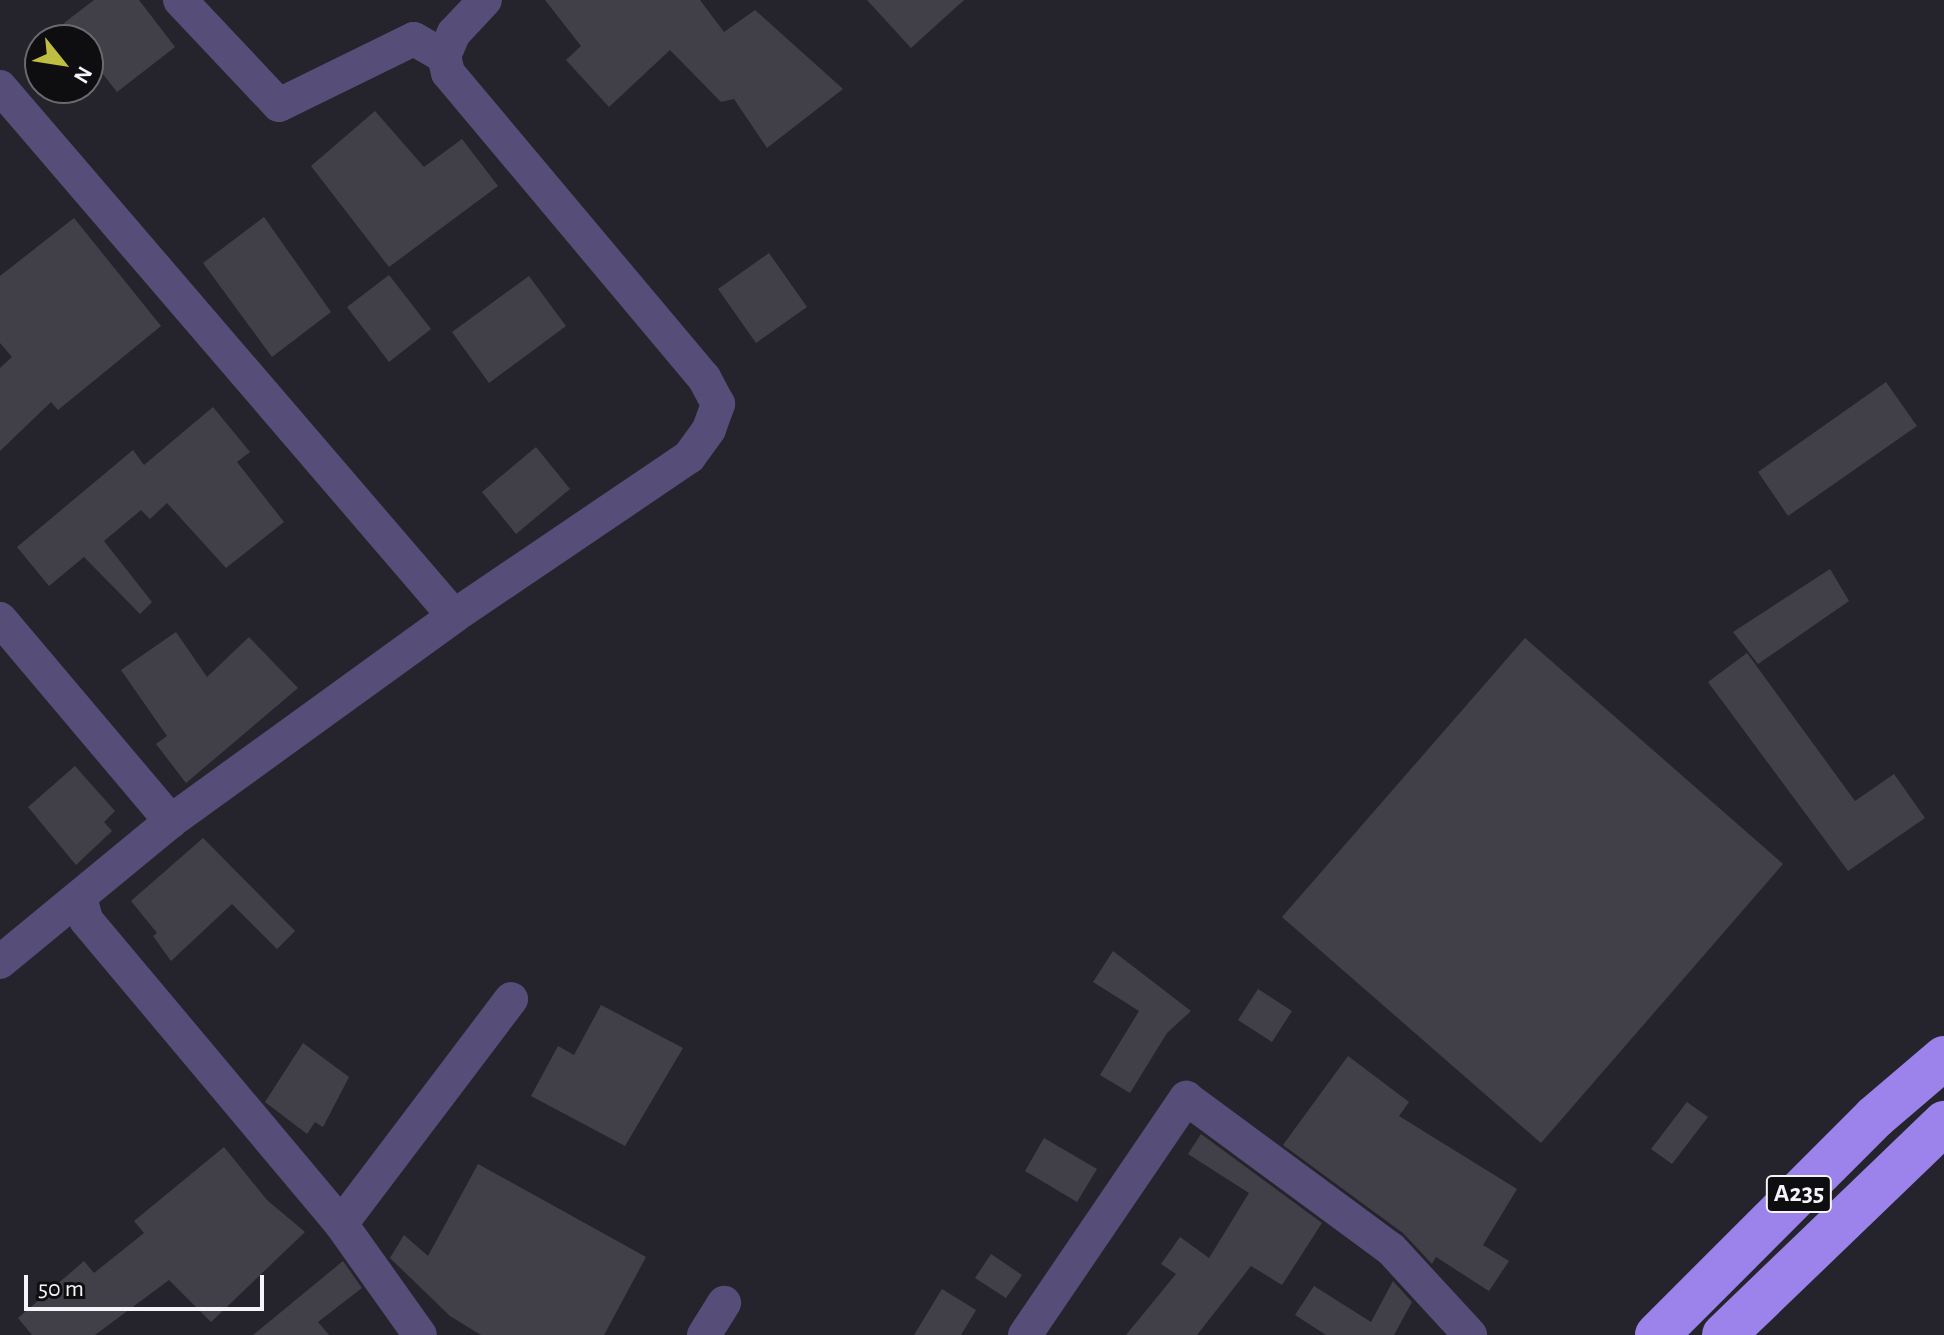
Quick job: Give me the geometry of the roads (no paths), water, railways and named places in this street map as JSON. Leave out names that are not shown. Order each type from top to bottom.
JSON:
[{"type":"highway","name":"A235","points":[[1657,1335],[1875,1117],[1944,1058]]},
{"type":"highway","name":"A235","points":[[1724,1335],[1944,1123]]},
{"type":"street","points":[[0,962],[171,821],[454,616],[689,457],[718,404],[704,378],[470,101],[444,56],[414,39],[279,105],[180,0]]},
{"type":"street","points":[[444,56],[454,33],[485,0]]},
{"type":"street","points":[[0,87],[454,616]]},
{"type":"street","points":[[0,619],[171,821]]},
{"type":"street","points":[[80,897],[86,920],[341,1224],[420,1335]]},
{"type":"street","points":[[341,1224],[511,999]]},
{"type":"street","points":[[1025,1335],[1186,1098],[1391,1249],[1470,1335]]},
{"type":"street","points":[[704,1335],[724,1303]]}]
